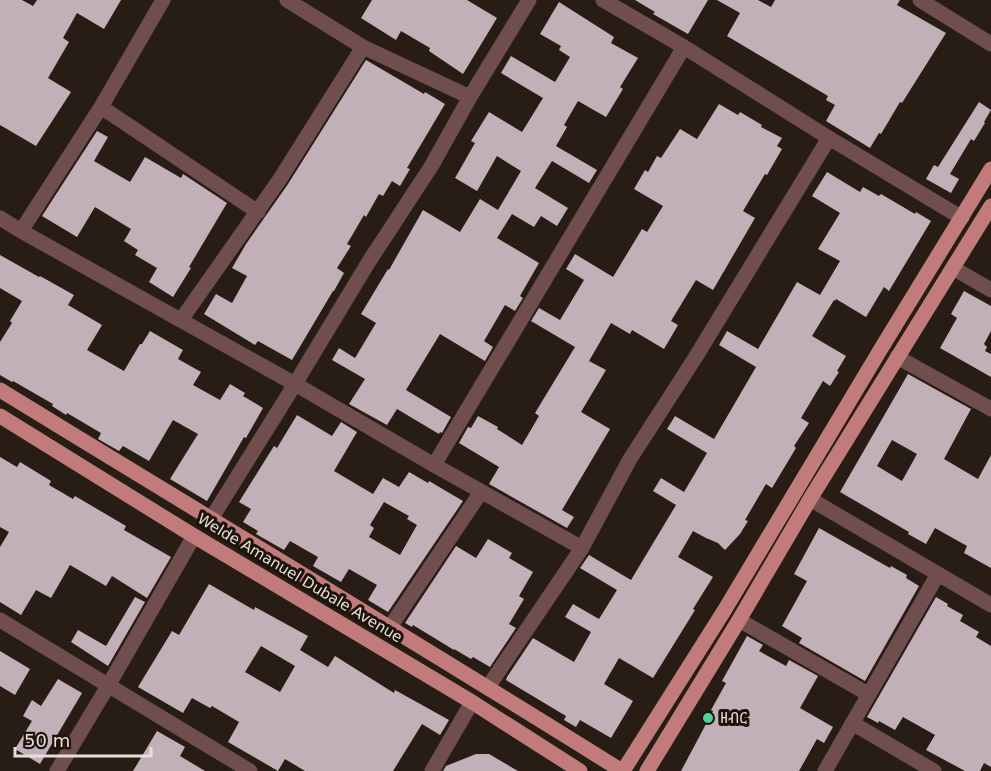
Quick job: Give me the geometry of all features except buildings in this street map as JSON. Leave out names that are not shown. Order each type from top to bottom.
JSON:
[{"type":"main road","points":[[0,390],[622,771],[724,611],[991,169]]},
{"type":"main road","points":[[648,771],[810,499],[991,206]]},
{"type":"main road","name":"Welde Amanuel Dubale Avenue","points":[[0,416],[472,702],[580,771]]},
{"type":"street","points":[[21,231],[101,107],[163,0]]},
{"type":"street","points":[[287,0],[363,47],[470,97]]},
{"type":"street","points":[[210,519],[368,263],[432,165],[529,0]]},
{"type":"street","points":[[603,0],[684,46],[829,138],[962,218]]},
{"type":"street","points":[[920,0],[991,44]]},
{"type":"street","points":[[434,465],[684,46]]},
{"type":"street","points":[[182,320],[280,179],[363,47]]},
{"type":"street","points":[[101,107],[258,212]]},
{"type":"street","points":[[488,687],[582,548],[630,459],[695,358],[829,138]]},
{"type":"street","points":[[0,218],[582,548]]},
{"type":"street","points":[[953,268],[991,290]]},
{"type":"street","points":[[897,357],[991,409]]},
{"type":"street","points":[[390,627],[481,492]]},
{"type":"street","points":[[810,499],[991,605]]},
{"type":"street","points":[[57,771],[195,536]]},
{"type":"street","points":[[825,771],[938,574]]},
{"type":"street","points":[[0,620],[250,771]]},
{"type":"street","points":[[739,620],[868,694]]},
{"type":"street","points":[[432,771],[472,702]]},
{"type":"street","points":[[852,723],[934,771]]},
{"type":"place","name":"ዘብር","points":[[708,718]]}]
